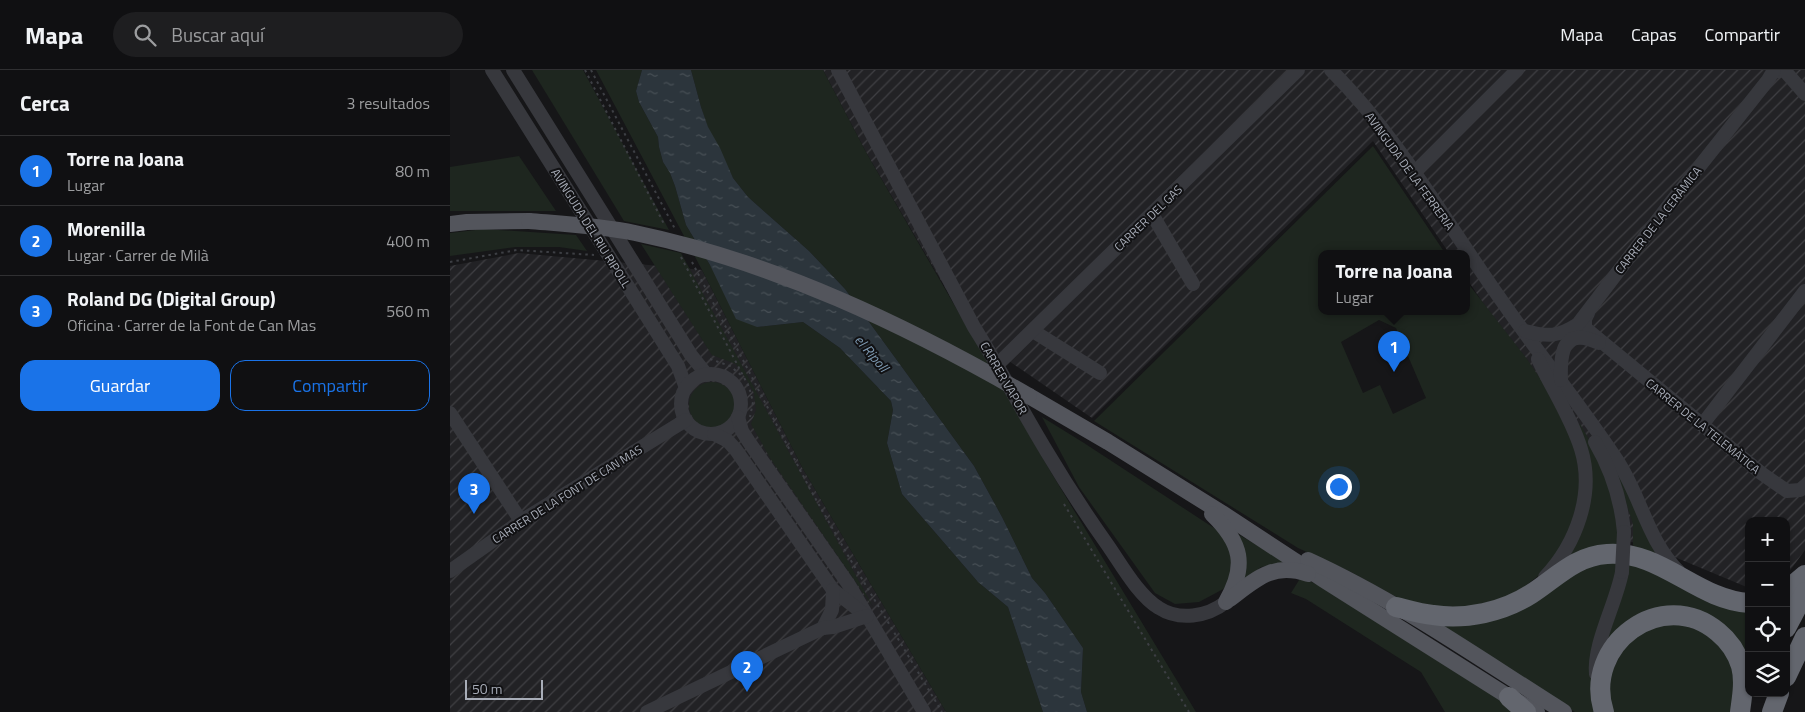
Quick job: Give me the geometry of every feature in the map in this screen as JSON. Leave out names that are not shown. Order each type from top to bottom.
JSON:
[{"type":"highway","points":[[1396,607],[1431,615],[1460,617],[1480,614],[1505,606],[1532,593],[1576,562],[1606,554],[1624,554],[1645,560],[1669,570],[1715,595],[1745,603]]},
{"type":"highway","points":[[1790,588],[1805,575]]},
{"type":"highway","points":[[1790,620],[1805,592]]},
{"type":"highway","points":[[1602,705],[1600,685],[1605,664],[1608,655],[1620,639],[1642,622],[1652,618],[1675,615],[1686,616],[1705,623],[1722,634],[1733,648],[1741,666],[1742,675],[1740,712]]},
{"type":"highway","points":[[1790,669],[1805,637]]},
{"type":"highway","points":[[1509,697],[1526,712]]},
{"type":"highway","points":[[1748,712],[1754,697]]},
{"type":"highway","points":[[1772,712],[1778,697]]},
{"type":"main road","points":[[450,224],[529,221],[578,224],[633,233],[688,246],[766,271],[861,309],[959,357],[1077,423],[1262,538],[1324,580],[1509,697],[1538,712]]},
{"type":"main road","points":[[1181,487],[1224,526],[1237,546],[1240,563],[1239,572],[1226,602]]},
{"type":"main road","points":[[1262,538],[1330,570],[1396,607],[1564,712]]},
{"type":"main road","points":[[1226,602],[1256,580],[1279,570],[1295,570],[1324,580]]},
{"type":"street","name":"AVINGUDA DEL RIU RIPOLL","points":[[492,70],[678,366],[686,388]]},
{"type":"street","name":"AVINGUDA DEL RIU RIPOLL","points":[[513,70],[691,355],[707,375]]},
{"type":"street","name":"CARRER DEL GAS","points":[[998,364],[1298,70]]},
{"type":"street","name":"AVINGUDA DE LA FERRERIA","points":[[1331,70],[1375,120],[1415,172],[1468,250]]},
{"type":"street","points":[[1415,172],[1517,70]]},
{"type":"street","name":"CARRER DE LA CERÀMICA","points":[[1525,331],[1543,336],[1558,335],[1578,324],[1773,71],[1784,70],[1805,94]]},
{"type":"street","points":[[1796,70],[1805,88]]},
{"type":"street","name":"CARRER VAPOR","points":[[840,71],[974,327],[998,364],[1047,452],[1127,574],[1142,593],[1157,608],[1166,613],[1194,616],[1213,610],[1226,602]]},
{"type":"street","points":[[1152,214],[1193,284]]},
{"type":"street","name":"AVINGUDA DE LA FERRERIA","points":[[1470,253],[1505,305],[1573,397]]},
{"type":"street","points":[[1702,425],[1805,291]]},
{"type":"street","points":[[1590,309],[1585,319],[1585,328],[1606,347]]},
{"type":"street","points":[[1033,331],[1100,373]]},
{"type":"street","points":[[1505,606],[1523,596],[1538,584],[1560,559],[1577,528],[1584,493],[1584,466],[1570,419],[1552,388],[1525,331]]},
{"type":"street","points":[[1561,380],[1561,355],[1567,344],[1575,338],[1590,339],[1606,347]]},
{"type":"street","name":"CARRER DE LA TELEMÀTICA","points":[[1606,347],[1787,491],[1800,490],[1805,486]]},
{"type":"street","points":[[714,434],[729,428],[738,417],[740,399],[732,383],[716,375],[707,375],[692,382],[686,388],[681,404],[686,420],[698,431],[714,434],[728,441],[833,590],[867,616]]},
{"type":"street","points":[[1573,397],[1582,420],[1610,471],[1620,502],[1624,532],[1622,572],[1596,662],[1602,705]]},
{"type":"street","points":[[1573,397],[1628,476],[1656,544],[1671,564],[1693,584]]},
{"type":"street","points":[[450,412],[521,521]]},
{"type":"street","points":[[738,417],[742,431],[749,442],[849,585],[924,712]]},
{"type":"street","name":"CARRER DE LA FONT DE CAN MAS","points":[[450,571],[521,521],[686,420]]},
{"type":"street","points":[[822,628],[832,610],[833,590]]},
{"type":"street","points":[[647,712],[822,628],[833,628],[867,616]]},
{"type":"path","points":[[585,70],[665,226]]},
{"type":"path","points":[[591,70],[676,232]]},
{"type":"path","points":[[450,262],[517,250],[592,256],[606,251]]},
{"type":"path","points":[[679,253],[743,377],[730,366],[706,357]]},
{"type":"path","points":[[690,257],[810,489],[942,712]]},
{"type":"path","points":[[1066,481],[1059,490],[1066,507],[1189,712]]},
{"type":"shaded area","points":[[532,70],[583,70],[669,230],[624,221]]},
{"type":"shaded area","points":[[596,70],[642,70],[636,91],[639,102],[658,137],[663,162],[675,186],[686,225],[710,265],[757,327],[803,322],[840,348],[891,401],[893,410],[887,443],[902,494],[978,582],[1008,607],[1043,712],[946,712],[803,469],[702,270]]},
{"type":"shaded area","points":[[691,70],[823,70],[867,154],[1052,474],[1196,712],[1087,712],[1081,692],[1083,648],[1045,593],[1032,578],[974,466],[845,289],[809,251],[748,197],[733,178],[708,128]]},
{"type":"shaded area","points":[[823,70],[1805,70],[1805,550],[1790,571],[1790,517],[1745,517],[1745,586],[1641,543],[1563,536],[1515,351],[1470,284],[1470,250],[1447,250],[1373,141],[1092,418],[974,337],[867,154]]},
{"type":"shaded area","points":[[1373,146],[1443,250],[1318,250],[1318,315],[1470,315],[1470,286],[1527,359],[1555,401],[1577,450],[1580,488],[1578,503],[1565,542],[1542,573],[1508,597],[1452,611],[1398,598],[1351,572],[1298,548],[1094,421]],"holes":[[[1379,320],[1396,328],[1426,398],[1393,414],[1380,385],[1363,393],[1341,342]]]},
{"type":"shaded area","points":[[519,156],[556,211],[450,211],[450,167]]},
{"type":"shaded area","points":[[484,229],[576,235],[587,251],[559,247],[516,247],[450,256],[450,233]]},
{"type":"shaded area","points":[[641,244],[681,253],[873,607],[770,458],[751,424],[756,410],[754,393],[747,380],[736,364],[712,355]]},
{"type":"shaded area","points":[[519,253],[702,270],[803,469],[946,712],[450,712],[450,266]]},
{"type":"shaded area","points":[[712,382],[725,386],[731,392],[735,405],[731,418],[725,424],[712,428],[699,424],[693,418],[689,405],[693,392],[699,386]]},
{"type":"shaded area","points":[[1042,417],[1217,530],[1230,542],[1233,560],[1229,586],[1199,602],[1175,604],[1155,593],[1079,487]]},
{"type":"shaded area","points":[[1580,424],[1604,465],[1619,520],[1617,549],[1567,557],[1581,530],[1578,426]]},
{"type":"shaded area","points":[[1613,463],[1625,481],[1639,519],[1658,558],[1633,550],[1633,524]]},
{"type":"shaded area","points":[[1236,533],[1287,563],[1261,567],[1245,581]]},
{"type":"shaded area","points":[[1617,558],[1616,581],[1611,602],[1600,712],[1575,712],[1441,626],[1572,570]]},
{"type":"shaded area","points":[[1629,560],[1745,606],[1745,678],[1699,616],[1605,641]]},
{"type":"shaded area","points":[[1301,577],[1318,585],[1519,712],[1445,712],[1421,672],[1306,599],[1291,593]]},
{"type":"shaded area","points":[[1673,622],[1716,636],[1736,673],[1732,712],[1609,712],[1605,685],[1630,636]]},
{"type":"water","name":"el Ripoll","points":[[642,70],[691,70],[708,127],[720,148],[733,178],[748,197],[809,251],[845,289],[974,466],[1032,578],[1045,593],[1083,648],[1081,692],[1087,712],[1043,712],[1008,607],[978,582],[902,494],[887,443],[893,410],[891,401],[840,348],[803,322],[757,327],[736,319],[710,265],[686,225],[675,186],[663,162],[658,137],[639,102],[636,91]]},
{"type":"place","name":"Torre na Joana","points":[[1394,372]]},
{"type":"place","name":"Roland DG (Digital Group)","points":[[474,514]]},
{"type":"place","name":"Morenilla","points":[[747,692]]}]
